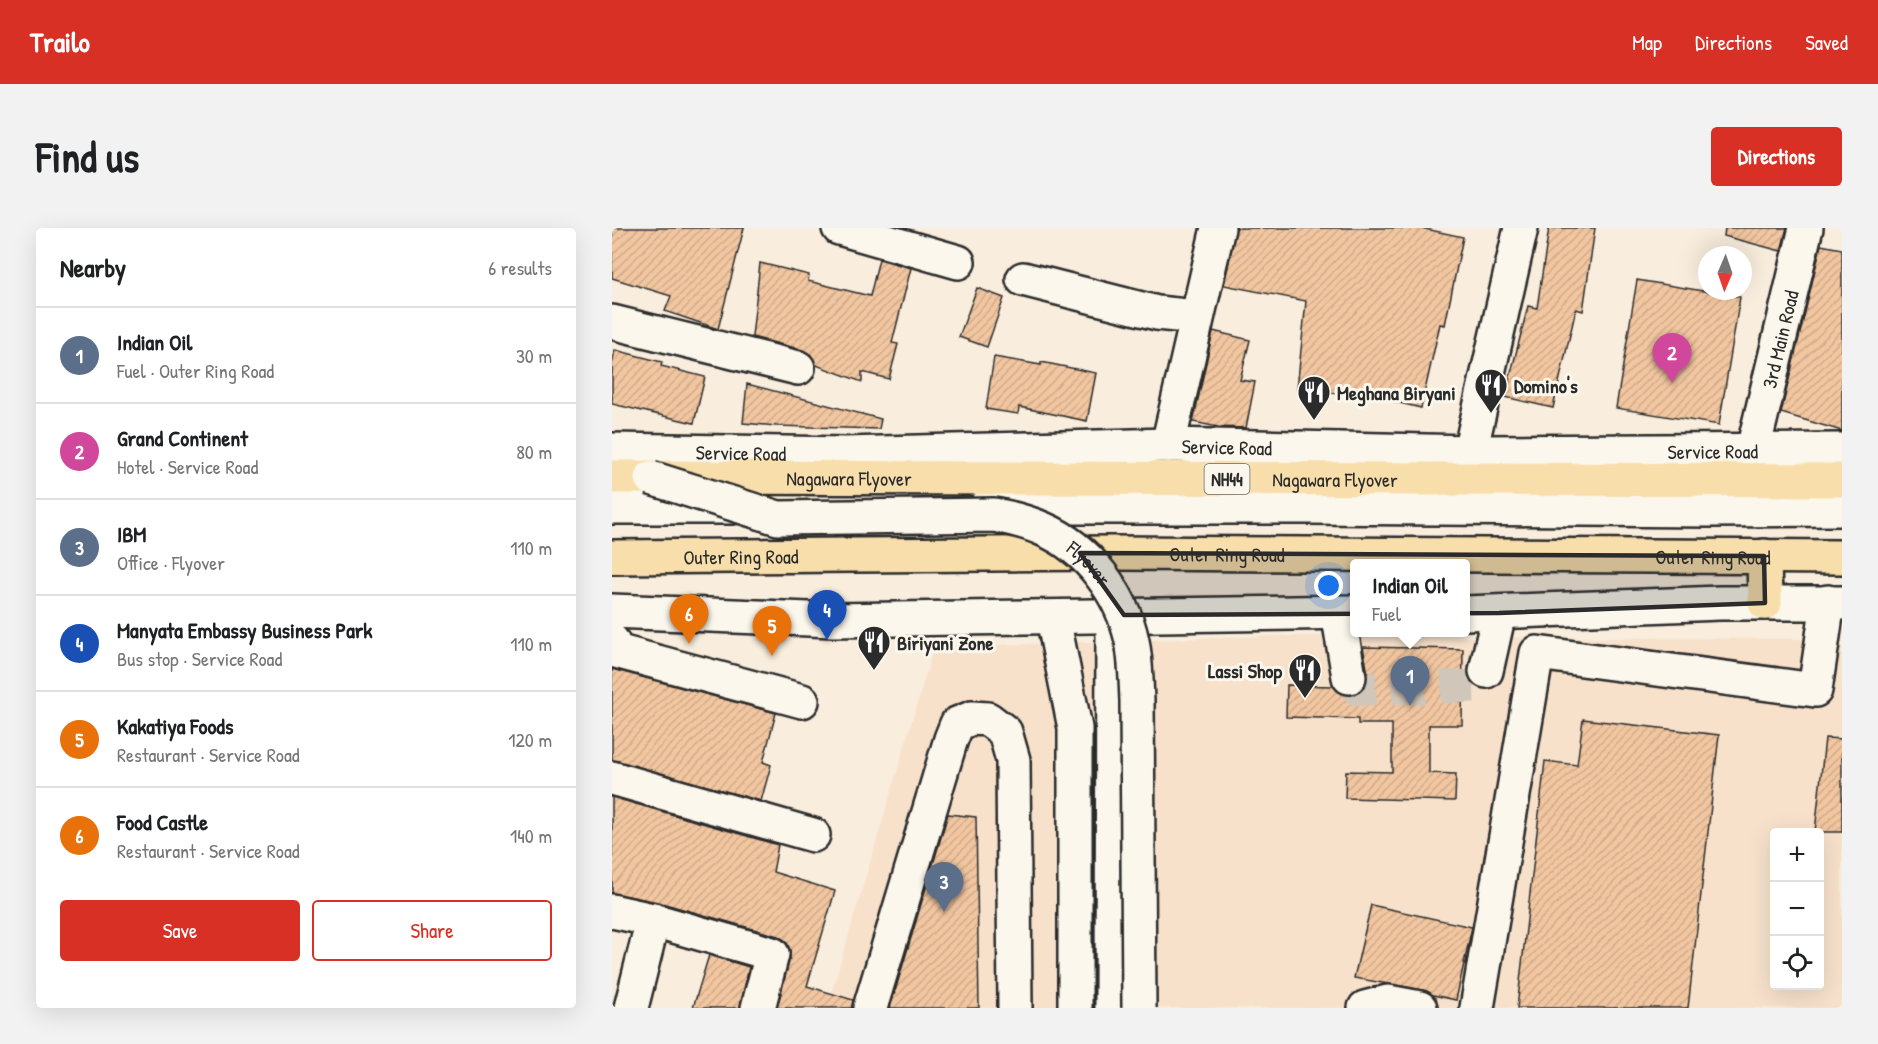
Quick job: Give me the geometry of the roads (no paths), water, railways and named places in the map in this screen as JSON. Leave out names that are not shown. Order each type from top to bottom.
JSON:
[{"type":"highway","name":"Nagawara Flyover","points":[[612,477],[1842,480]]},
{"type":"highway","name":"Outer Ring Road","points":[[612,557],[1111,553],[1842,557]]},
{"type":"highway","points":[[1764,556],[1765,603]]},
{"type":"street","points":[[839,228],[958,262]]},
{"type":"street","points":[[1168,445],[1218,228]]},
{"type":"street","points":[[1470,452],[1521,228]]},
{"type":"street","name":"3rd Main Road","points":[[1753,450],[1806,228]]},
{"type":"street","points":[[1023,279],[1156,313],[1196,317]]},
{"type":"street","points":[[612,322],[798,368]]},
{"type":"street","name":"Service Road","points":[[612,450],[846,454],[1168,445],[1470,452],[1842,450]]},
{"type":"street","name":"Flyover","points":[[651,478],[778,518],[994,515],[1020,520],[1045,529],[1068,543],[1088,560],[1116,597],[1132,641],[1135,664],[1139,1008]]},
{"type":"street","name":"NH44","points":[[612,507],[1842,509]]},
{"type":"street","points":[[1470,613],[1720,603],[1835,603],[1829,691],[1537,653],[1477,1008]]},
{"type":"street","points":[[612,611],[833,620],[1346,612],[1349,677]]},
{"type":"street","points":[[1486,671],[1499,613]]},
{"type":"street","points":[[1112,1008],[1113,615]]},
{"type":"street","points":[[1053,618],[1075,728],[1075,1008]]},
{"type":"street","points":[[612,641],[616,651],[802,701]]},
{"type":"street","points":[[870,1008],[951,738],[957,724],[972,718],[988,719],[1005,732],[1013,760],[1015,1008]]},
{"type":"street","points":[[612,778],[813,835]]},
{"type":"street","points":[[612,911],[653,920],[772,954],[758,1008]]},
{"type":"street","points":[[631,1008],[653,920]]},
{"type":"street","points":[[1365,1008],[1388,1002],[1420,1008]]},
{"type":"tunnel","points":[[1349,677],[1358,689],[1478,686],[1486,671]]},
{"type":"place","name":"Grand Continent","points":[[1672,383]]},
{"type":"place","name":"Domino's","points":[[1491,414]]},
{"type":"place","name":"Meghana Biryani","points":[[1314,421]]},
{"type":"place","name":"Manyata Embassy Business Park","points":[[827,640]]},
{"type":"place","name":"Food Castle","points":[[689,644]]},
{"type":"place","name":"Kakatiya Foods","points":[[772,656]]},
{"type":"place","name":"Biriyani Zone","points":[[874,671]]},
{"type":"place","name":"Lassi Shop","points":[[1305,699]]},
{"type":"place","name":"Indian Oil","points":[[1410,706]]},
{"type":"place","name":"IBM","points":[[944,912]]}]
